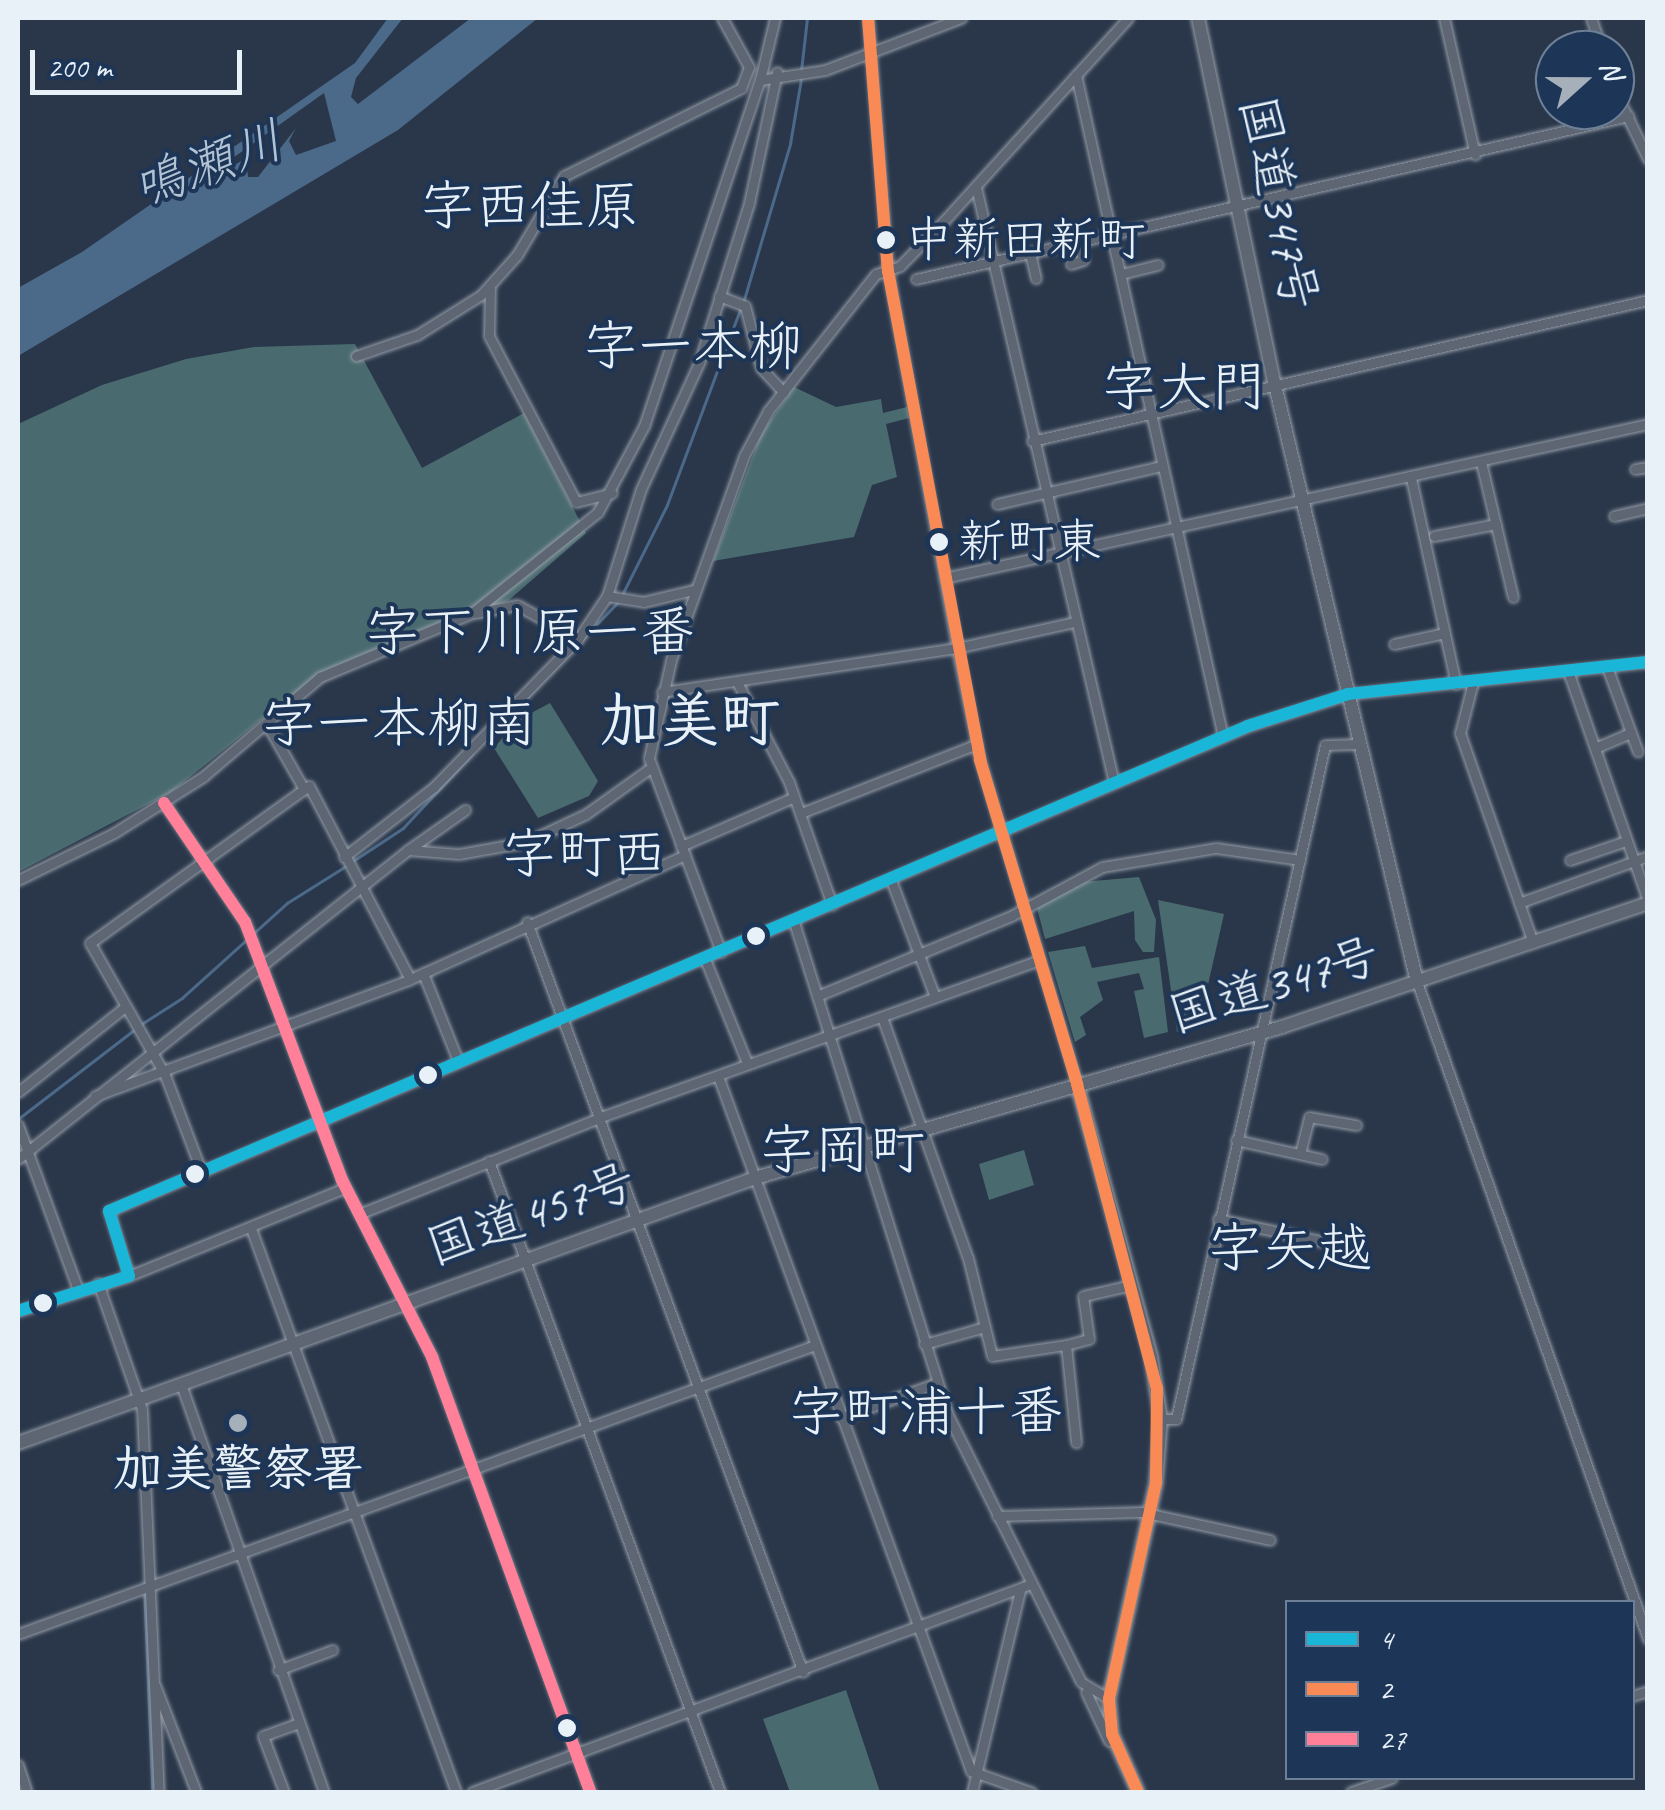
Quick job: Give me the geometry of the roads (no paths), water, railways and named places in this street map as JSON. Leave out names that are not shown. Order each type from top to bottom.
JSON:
[{"type":"highway","name":"国道347号","points":[[1077,1084],[1259,1034],[1417,982],[1275,384],[1198,18]]},
{"type":"highway","points":[[1417,982],[1648,902]]},
{"type":"highway","points":[[1077,1084],[1132,1285],[1161,1419],[1150,1514],[1110,1700],[1117,1751],[1138,1792]]},
{"type":"highway","name":"国道457号","points":[[18,1443],[407,1299],[526,1261],[755,1178],[1077,1084]]},
{"type":"street","points":[[356,356],[440,324],[490,286],[539,224],[564,176],[732,94],[748,78],[748,66],[722,18]]},
{"type":"street","points":[[472,613],[612,493],[644,426],[760,80],[774,18]]},
{"type":"street","points":[[868,18],[888,270],[957,648],[1002,832],[1077,1084]]},
{"type":"street","points":[[732,94],[744,102],[760,80],[778,72],[871,55],[961,18]]},
{"type":"street","points":[[721,952],[649,769],[662,692],[693,590],[744,456],[782,392],[876,274],[888,270],[976,187],[1128,18]]},
{"type":"street","points":[[1444,18],[1475,155]]},
{"type":"street","points":[[346,862],[434,787],[616,599],[641,489],[700,362],[749,202],[778,72]]},
{"type":"street","points":[[1076,75],[1223,737]]},
{"type":"street","points":[[916,279],[1574,130]]},
{"type":"street","points":[[1635,130],[1648,159]]},
{"type":"street","points":[[976,187],[1043,492],[1114,783]]},
{"type":"street","points":[[1070,264],[1083,260],[1080,242]]},
{"type":"street","points":[[1030,253],[1036,278]]},
{"type":"street","points":[[1120,274],[1158,265]]},
{"type":"street","points":[[490,286],[488,336],[576,502],[612,493]]},
{"type":"street","points":[[719,296],[734,298],[745,306],[760,368],[782,392]]},
{"type":"street","points":[[1032,440],[1648,300]]},
{"type":"street","points":[[944,578],[1175,531],[1648,424]]},
{"type":"street","points":[[1481,462],[1513,598]]},
{"type":"street","points":[[997,504],[1161,466]]},
{"type":"street","points":[[1636,470],[1648,466]]},
{"type":"street","points":[[1411,478],[1456,684]]},
{"type":"street","points":[[1614,516],[1648,508]]},
{"type":"street","points":[[1434,536],[1496,524]]},
{"type":"street","points":[[616,599],[693,590]]},
{"type":"street","points":[[18,880],[164,803],[268,726],[336,668],[472,613],[517,605],[578,639]]},
{"type":"street","points":[[662,692],[957,648],[1074,622]]},
{"type":"street","points":[[1394,644],[1445,633]]},
{"type":"street","points":[[129,1276],[109,1211],[1223,737],[1348,694],[1648,662]]},
{"type":"street","points":[[1607,667],[1638,752]]},
{"type":"street","points":[[1568,670],[1648,902]]},
{"type":"street","points":[[737,682],[801,813],[832,905]]},
{"type":"street","points":[[1473,682],[1460,733],[1533,942]]},
{"type":"street","points":[[268,726],[304,789]]},
{"type":"street","points":[[1594,748],[1631,733]]},
{"type":"street","points":[[801,813],[978,744]]},
{"type":"street","points":[[1161,1419],[1176,1418],[1326,745],[1359,744]]},
{"type":"street","points":[[408,850],[459,854],[526,842],[586,814],[649,769]]},
{"type":"street","points":[[202,1172],[162,1071],[90,943],[309,786],[410,979]]},
{"type":"street","points":[[92,1097],[410,979],[794,797]]},
{"type":"street","points":[[164,803],[246,922],[346,1188],[407,1299],[590,1792]]},
{"type":"street","points":[[18,1159],[360,882],[465,810]]},
{"type":"street","points":[[1570,860],[1626,841]]},
{"type":"street","points":[[817,996],[1024,909],[1087,872],[1193,850],[1300,860]]},
{"type":"street","points":[[1520,903],[1648,856]]},
{"type":"street","points":[[891,880],[935,996]]},
{"type":"street","points":[[527,922],[566,1017],[802,1672]]},
{"type":"street","points":[[794,922],[936,1383],[997,1516],[1117,1751]]},
{"type":"street","points":[[705,959],[747,1064]]},
{"type":"street","points":[[360,1214],[601,1117],[1039,960]]},
{"type":"street","points":[[423,973],[458,1062]]},
{"type":"street","points":[[1417,982],[1634,1600]]},
{"type":"street","points":[[18,1092],[125,1007]]},
{"type":"street","points":[[882,1017],[921,1127],[992,1356],[1089,1339],[1083,1296],[1132,1285]]},
{"type":"street","points":[[718,1076],[918,1629],[976,1778]]},
{"type":"street","points":[[1300,1154],[1309,1117],[1356,1125]]},
{"type":"street","points":[[18,1125],[78,1290]]},
{"type":"street","points":[[1236,1140],[1322,1159]]},
{"type":"street","points":[[489,1160],[720,1792]]},
{"type":"street","points":[[18,1311],[252,1231],[346,1188]]},
{"type":"street","points":[[1218,1219],[1335,1244]]},
{"type":"street","points":[[252,1231],[456,1792]]},
{"type":"street","points":[[98,1283],[139,1400],[159,1792]]},
{"type":"street","points":[[924,1344],[985,1328]]},
{"type":"street","points":[[18,1634],[352,1510],[700,1390],[815,1344]]},
{"type":"street","points":[[1066,1344],[1076,1442]]},
{"type":"street","points":[[841,1418],[936,1383]]},
{"type":"street","points":[[180,1384],[236,1555],[324,1792]]},
{"type":"street","points":[[997,1516],[1150,1514],[1270,1540]]},
{"type":"street","points":[[472,1792],[691,1714],[1031,1584]]},
{"type":"street","points":[[972,1792],[1020,1590]]},
{"type":"street","points":[[1635,1603],[1648,1640]]},
{"type":"street","points":[[278,1670],[332,1650]]},
{"type":"street","points":[[154,1682],[196,1792]]},
{"type":"street","points":[[1081,1682],[1110,1700]]},
{"type":"street","points":[[284,1792],[263,1736],[298,1724]]},
{"type":"street","points":[[18,1765],[28,1792]]},
{"type":"street","points":[[976,1778],[1031,1792]]},
{"type":"street","points":[[1351,1792],[1386,1780]]},
{"type":"water","name":"鳴瀬川","points":[[388,18],[403,18],[356,78],[351,97],[358,104],[471,18],[538,18],[398,130],[18,356],[18,288],[82,252],[355,63]],"holes":[[[324,93],[336,141],[296,155],[289,141],[296,128],[258,177],[248,177],[246,158],[222,173],[220,167]]]},
{"type":"waterway","points":[[801,71],[807,18]]},
{"type":"waterway","points":[[743,303],[790,144],[801,79]]},
{"type":"waterway","points":[[623,593],[667,505],[740,310]]},
{"type":"waterway","points":[[509,716],[620,600]]},
{"type":"waterway","points":[[353,861],[403,828],[472,754]]},
{"type":"waterway","points":[[140,1025],[182,998],[287,903],[346,866]]},
{"type":"waterway","points":[[18,1119],[134,1030]]},
{"type":"waterway","points":[[145,1596],[153,1792]]},
{"type":"place","name":"中新田新町","points":[[886,240]]},
{"type":"place","name":"新町東","points":[[939,542]]},
{"type":"place","name":"加美警察署","points":[[238,1423]]},
{"type":"district","name":"字西佳原","points":[[530,207]]},
{"type":"district","name":"字一本柳","points":[[693,347]]},
{"type":"district","name":"字大門","points":[[1184,388]]},
{"type":"district","name":"字下川原一番","points":[[530,633]]},
{"type":"district","name":"加美町","points":[[690,720]]},
{"type":"district","name":"字一本柳南","points":[[399,724]]},
{"type":"district","name":"字町西","points":[[584,855]]},
{"type":"district","name":"字岡町","points":[[842,1151]]},
{"type":"district","name":"字矢越","points":[[1290,1249]]},
{"type":"district","name":"字町浦十番","points":[[926,1413]]}]
